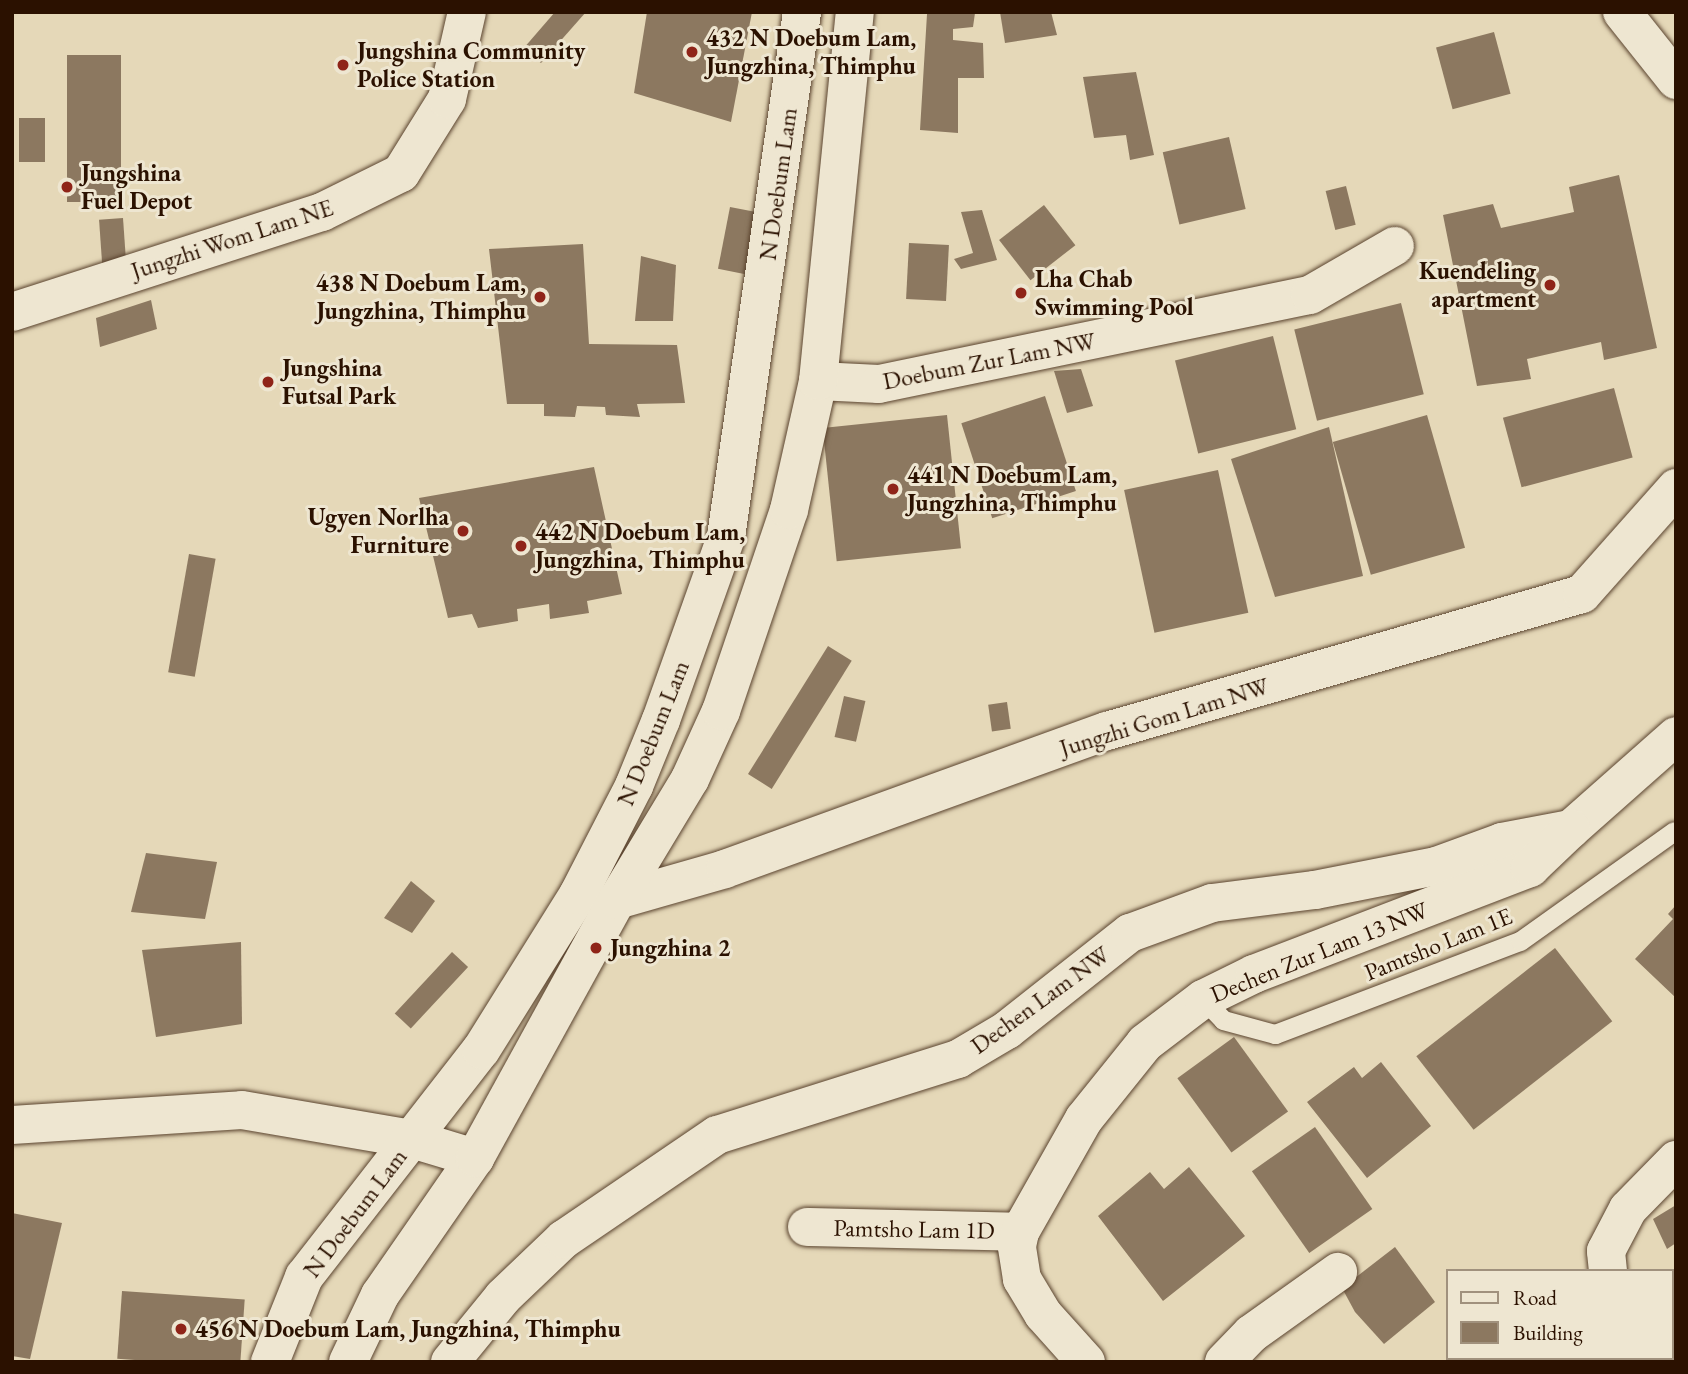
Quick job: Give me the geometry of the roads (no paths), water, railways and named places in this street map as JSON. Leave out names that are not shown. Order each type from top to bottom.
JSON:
[{"type":"street","name":"Jungzhi Wom Lam NE","points":[[12,312],[322,212],[401,173],[447,99],[467,12]]},
{"type":"street","name":"N Doebum Lam","points":[[270,1362],[304,1277],[481,1050],[578,895],[634,786],[687,650],[726,537],[802,12]]},
{"type":"street","name":"N Doebum Lam","points":[[348,1362],[380,1295],[475,1158],[617,900],[690,779],[721,711],[789,510],[818,381],[855,12]]},
{"type":"street","points":[[1622,12],[1676,79]]},
{"type":"street","name":"Doebum Zur Lam NW","points":[[818,381],[879,384],[1310,296],[1395,246]]},
{"type":"street","name":"Jungzhi Gom Lam NW","points":[[617,900],[725,869],[1107,731],[1582,594],[1676,488]]},
{"type":"street","points":[[1571,829],[1676,736]]},
{"type":"street","name":"Dechen Zur Lam 13 NW","points":[[1086,1362],[1043,1314],[1022,1279],[1017,1246],[1020,1232],[1084,1119],[1145,1043],[1203,999],[1254,974],[1530,868],[1571,829]]},
{"type":"street","name":"Dechen Lam NW","points":[[450,1362],[503,1297],[564,1239],[717,1135],[958,1059],[1007,1030],[1130,933],[1212,903],[1315,890],[1436,866],[1502,842],[1571,829]]},
{"type":"street","points":[[12,1125],[242,1110],[412,1139],[475,1158]]},
{"type":"street","points":[[1608,1269],[1606,1251],[1628,1209],[1676,1160]]},
{"type":"street","name":"Pamtsho Lam 1D","points":[[807,1227],[1020,1232]]},
{"type":"street","points":[[1224,1362],[1251,1334],[1338,1272]]},
{"type":"lane","name":"Pamtsho Lam 1E","points":[[1203,999],[1223,1020],[1275,1034],[1520,941],[1674,831]]},
{"type":"place","name":"432 N Doebum Lam, Jungzhina, Thimphu","points":[[692,52]]},
{"type":"place","name":"Jungshina Community Police Station","points":[[343,65]]},
{"type":"place","name":"Jungshina Fuel Depot","points":[[67,187]]},
{"type":"place","name":"Kuendeling apartment","points":[[1550,285]]},
{"type":"place","name":"Lha Chab Swimming Pool","points":[[1021,293]]},
{"type":"place","name":"438 N Doebum Lam, Jungzhina, Thimphu","points":[[540,297]]},
{"type":"place","name":"Jungshina Futsal Park","points":[[268,382]]},
{"type":"place","name":"441 N Doebum Lam, Jungzhina, Thimphu","points":[[893,489]]},
{"type":"place","name":"Ugyen Norlha Furniture","points":[[463,531]]},
{"type":"place","name":"442 N Doebum Lam, Jungzhina, Thimphu","points":[[521,546]]},
{"type":"place","name":"Jungzhina 2","points":[[596,948]]},
{"type":"place","name":"456 N Doebum Lam, Jungzhina, Thimphu","points":[[181,1329]]}]
